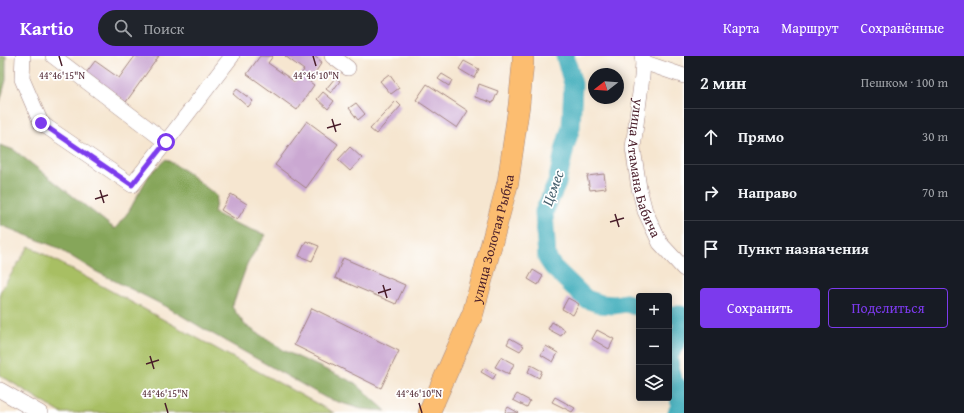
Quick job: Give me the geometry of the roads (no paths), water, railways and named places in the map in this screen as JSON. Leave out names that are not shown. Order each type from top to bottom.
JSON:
[{"type":"highway","name":"улица Золотая Рыбка","points":[[429,413],[473,313],[508,182],[519,105],[523,63],[522,56]]},
{"type":"street","points":[[23,56],[22,79],[41,123],[132,185],[232,56]]},
{"type":"street","points":[[53,56],[166,142]]},
{"type":"street","points":[[332,56],[348,68]]},
{"type":"street","points":[[642,59],[684,76]]},
{"type":"street","name":"улица Атамана Бабича","points":[[642,59],[633,148],[639,188],[645,211],[660,243],[684,269]]},
{"type":"street","points":[[0,390],[40,413]]},
{"type":"waterway","name":"Цемес","points":[[565,56],[573,84],[571,127],[557,183],[544,212],[547,258],[553,267],[586,299],[601,304],[614,305],[626,303],[636,306]]},
{"type":"waterway","name":"Цемес","points":[[672,315],[680,315],[684,324],[672,350]]},
{"type":"waterway","name":"Цемес","points":[[670,365],[672,379],[678,388],[680,406],[677,413]]}]
